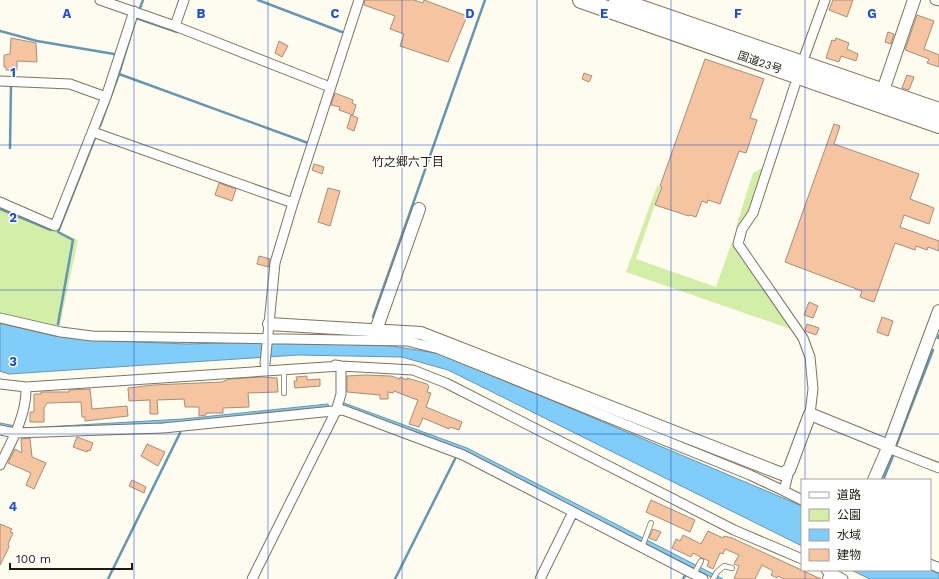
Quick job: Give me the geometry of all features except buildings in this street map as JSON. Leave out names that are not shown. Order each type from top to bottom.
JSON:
[{"type":"highway","name":"国道23号","points":[[581,0],[880,97],[939,111]]},
{"type":"highway","name":"国道23号","points":[[617,0],[880,97],[939,125]]},
{"type":"street","points":[[100,0],[175,26],[330,87]]},
{"type":"street","points":[[175,26],[184,0]]},
{"type":"street","points":[[265,362],[275,263],[292,203],[359,0]]},
{"type":"street","points":[[806,55],[825,0]]},
{"type":"street","points":[[880,97],[914,0]]},
{"type":"street","points":[[935,0],[939,1]]},
{"type":"street","points":[[0,202],[55,226],[106,97],[134,12]]},
{"type":"street","points":[[0,81],[70,84],[106,97]]},
{"type":"street","points":[[784,491],[810,414],[813,384],[810,357],[803,338],[738,244],[742,230],[753,213],[795,84]]},
{"type":"street","points":[[93,132],[292,203]]},
{"type":"street","points":[[376,330],[419,209]]},
{"type":"street","points":[[874,479],[889,447],[939,311]]},
{"type":"street","points":[[0,318],[62,332],[92,336],[268,337],[407,341],[439,349],[750,475],[801,500]]},
{"type":"street","points":[[269,324],[415,332],[433,337],[777,473],[782,474],[790,470]]},
{"type":"street","points":[[198,375],[218,368],[265,362],[313,362],[341,366],[413,370],[429,376],[734,530],[801,559]]},
{"type":"street","points":[[0,384],[26,387],[341,366]]},
{"type":"street","points":[[252,579],[336,411],[341,394],[341,366]]},
{"type":"street","points":[[0,465],[27,400],[26,387]]},
{"type":"street","points":[[0,430],[163,428],[343,410],[454,452],[695,573],[703,579]]},
{"type":"street","points":[[810,414],[939,468]]},
{"type":"street","points":[[540,579],[574,512]]},
{"type":"street","points":[[830,573],[843,579]]},
{"type":"lane","points":[[284,369],[284,393]]},
{"type":"lane","points":[[642,546],[647,538],[646,534],[651,523]]},
{"type":"lane","points":[[695,573],[701,560]]},
{"type":"lane","points":[[715,577],[724,566],[732,568]]},
{"type":"green space","points":[[764,167],[749,213],[736,227],[753,173]]},
{"type":"green space","points":[[657,186],[661,187],[636,259],[716,287],[732,242],[794,330],[626,272]]},
{"type":"green space","points":[[0,206],[78,240],[59,329],[0,314]]},
{"type":"water","points":[[0,323],[54,336],[91,340],[187,344],[291,341],[392,346],[442,354],[801,506],[801,546],[448,370],[402,357],[298,355],[9,374],[0,371]]},
{"type":"water","points":[[344,403],[467,448],[723,579],[715,579],[453,446],[343,406]]},
{"type":"water","points":[[328,404],[329,408],[180,422],[23,431],[0,426],[0,423],[26,428],[183,419]]},
{"type":"water","points":[[931,570],[939,574],[939,579],[870,579],[853,571],[931,571]]},
{"type":"waterway","points":[[140,8],[143,0]]},
{"type":"waterway","points":[[258,0],[342,32]]},
{"type":"waterway","points":[[373,317],[485,0]]},
{"type":"waterway","points":[[100,126],[119,74],[136,18],[177,32]]},
{"type":"waterway","points":[[0,31],[37,41],[114,54]]},
{"type":"waterway","points":[[119,74],[308,143]]},
{"type":"waterway","points":[[10,148],[11,86]]},
{"type":"waterway","points":[[58,324],[73,240],[58,232],[95,138]]},
{"type":"waterway","points":[[0,209],[51,230]]},
{"type":"waterway","points":[[896,446],[933,350]]},
{"type":"waterway","points":[[108,579],[180,433]]},
{"type":"waterway","points":[[883,479],[893,456]]},
{"type":"waterway","points":[[395,579],[455,459]]},
{"type":"waterway","points":[[683,579],[686,574]]},
{"type":"district","name":"竹之郷六丁目","points":[[408,162]]}]
